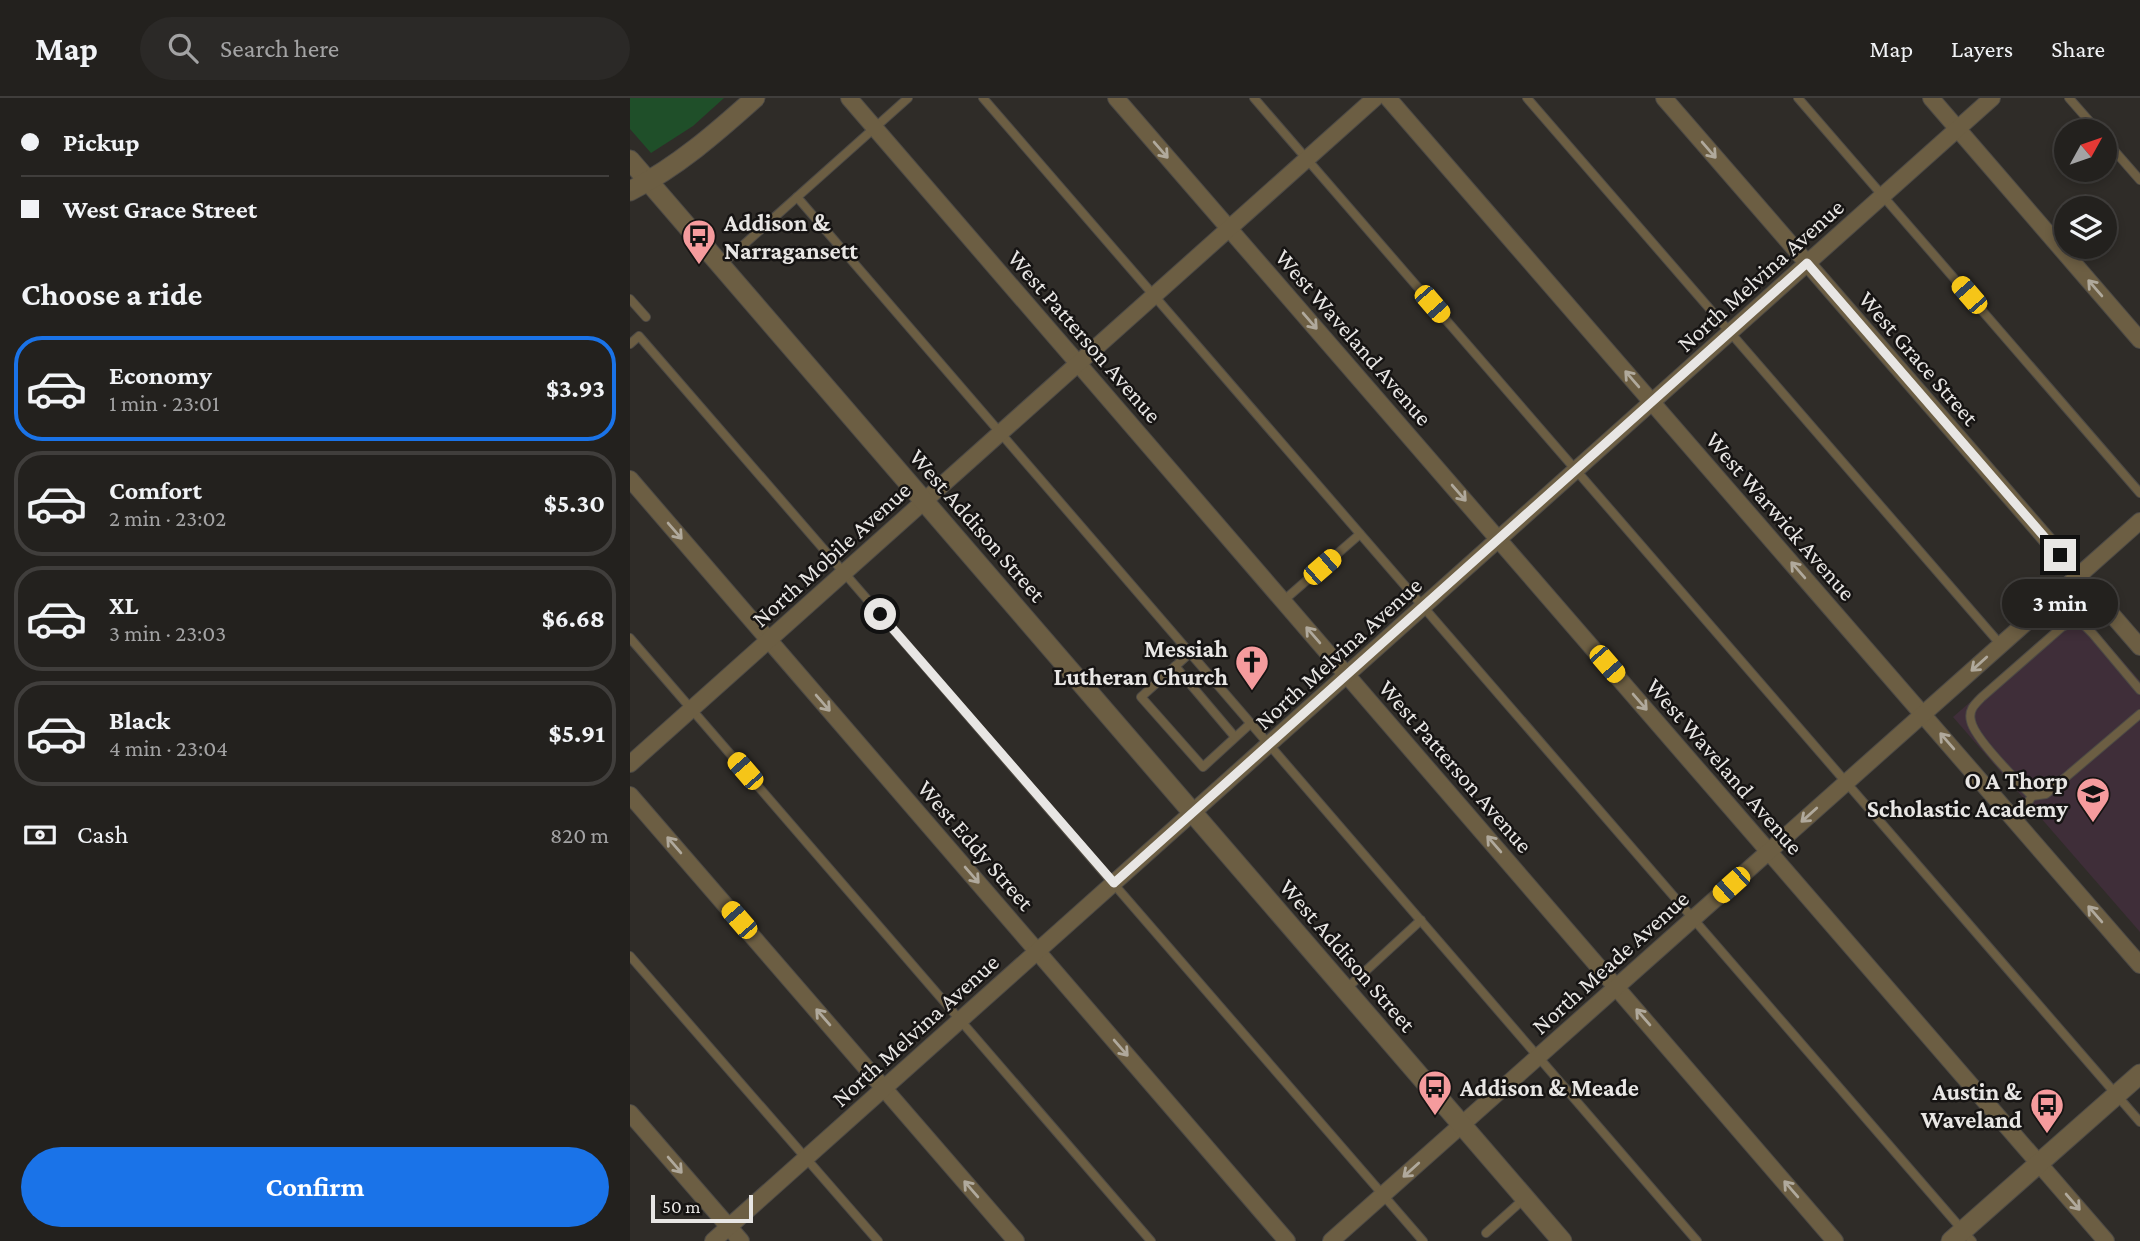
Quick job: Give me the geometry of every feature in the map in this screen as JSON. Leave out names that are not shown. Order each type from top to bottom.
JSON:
[{"type":"street","name":"West Patterson Avenue","points":[[849,98],[1835,1241]]},
{"type":"street","name":"West Waveland Avenue","points":[[1116,98],[2106,1241]]},
{"type":"street","name":"North Mobile Avenue","points":[[630,764],[1375,98]]},
{"type":"street","name":"West Warwick Avenue","points":[[1388,98],[2140,965]]},
{"type":"street","name":"West Grace Street","points":[[1664,98],[2140,647]]},
{"type":"street","points":[[1931,98],[2140,340]]},
{"type":"street","name":"North Melvina Avenue","points":[[713,1241],[1993,98]]},
{"type":"street","points":[[630,191],[649,182],[695,150],[747,101]]},
{"type":"street","name":"West Addison Street","points":[[630,160],[1562,1241]]},
{"type":"street","name":"West Eddy Street","points":[[630,479],[1287,1241]]},
{"type":"street","name":"North Meade Avenue","points":[[1331,1241],[2140,521]]},
{"type":"street","points":[[630,795],[1016,1241]]},
{"type":"street","points":[[1962,1238],[2039,1163],[2140,1074]]},
{"type":"street","points":[[630,1113],[741,1241]]},
{"type":"lane","points":[[720,265],[908,98]]},
{"type":"lane","points":[[983,98],[1693,919],[1962,1238]]},
{"type":"lane","points":[[1254,98],[2140,1122]]},
{"type":"lane","points":[[1527,98],[2001,645]]},
{"type":"lane","points":[[1798,98],[2140,493]]},
{"type":"lane","points":[[2069,98],[2087,119]]},
{"type":"lane","points":[[2118,155],[2140,180]]},
{"type":"lane","points":[[797,197],[1698,1241]]},
{"type":"lane","points":[[630,299],[646,317]]},
{"type":"lane","points":[[630,344],[639,336],[1423,1241]]},
{"type":"lane","points":[[1283,601],[1360,534]]},
{"type":"lane","points":[[2032,796],[1975,730],[1971,721],[1972,707],[2062,627],[2072,622],[2085,626],[2093,634],[2140,690]]},
{"type":"lane","points":[[630,638],[1151,1241]]},
{"type":"lane","points":[[1190,653],[1141,697],[1203,767],[1251,723]]},
{"type":"lane","points":[[1175,667],[1236,737]]},
{"type":"lane","points":[[2013,818],[2032,796],[2046,794],[2140,714]]},
{"type":"lane","points":[[1346,989],[1421,920]]},
{"type":"lane","points":[[630,956],[878,1241]]},
{"type":"lane","points":[[1486,1233],[1525,1198]]},
{"type":"shaded area","name":"O A Thorp Scholastic Academy","points":[[2077,609],[2140,681],[2140,932],[1953,717]]},
{"type":"green space","points":[[630,98],[724,98],[693,126],[651,153],[630,129]]},
{"type":"place","name":"Addison & Narragansett","points":[[699,266]]},
{"type":"place","name":"Messiah Lutheran Church","points":[[1252,692]]},
{"type":"place","name":"O A Thorp Scholastic Academy","points":[[2093,824]]},
{"type":"place","name":"Addison & Meade","points":[[1435,1117]]},
{"type":"place","name":"Austin & Waveland","points":[[2047,1135]]},
{"type":"route","points":[[880,614],[1114,883],[1807,263],[2060,555]]}]
